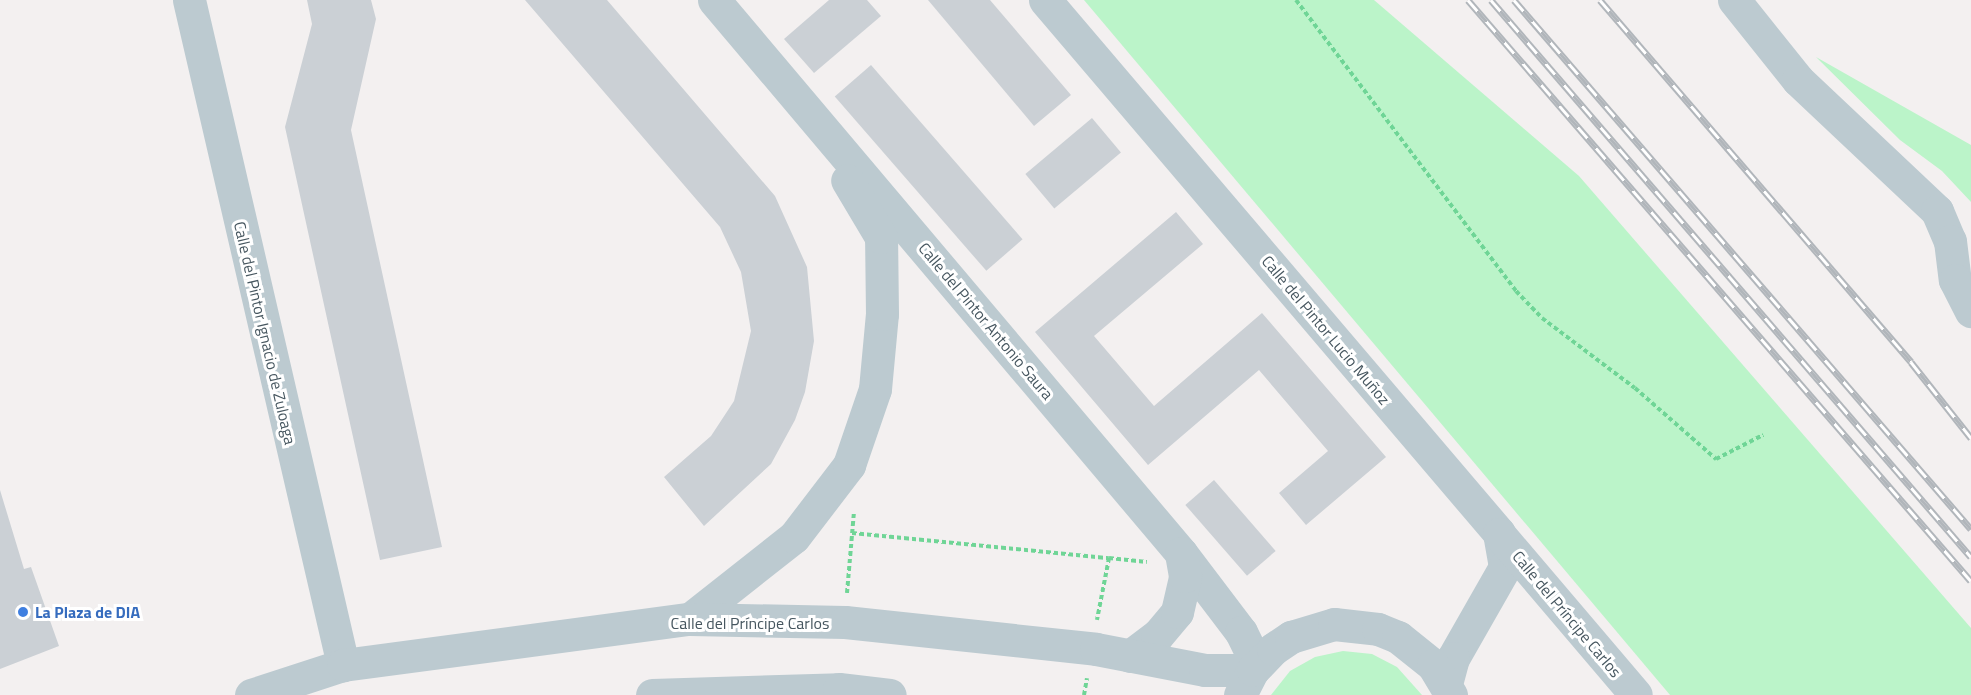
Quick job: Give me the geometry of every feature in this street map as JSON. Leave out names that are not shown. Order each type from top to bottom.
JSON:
[{"type":"street","name":"Calle del Pintor Ignacio de Zuloaga","points":[[189,0],[343,665]]},
{"type":"street","name":"Calle del Pintor Antonio Saura","points":[[714,0],[792,89],[1181,553],[1241,632],[1250,677]]},
{"type":"street","name":"Calle del Pintor Lucio Muñoz","points":[[1045,0],[1499,533]]},
{"type":"street","points":[[1734,0],[1798,80],[1937,211],[1950,241],[1955,280],[1971,310]]},
{"type":"street","name":"Calle del Pintor Antonio Saura","points":[[690,619],[795,537],[849,465],[875,389],[882,321],[881,237],[792,89]]},
{"type":"street","name":"Calle del Príncipe Carlos","points":[[1499,533],[1636,695]]},
{"type":"street","points":[[1448,689],[1458,647],[1505,567],[1499,533]]},
{"type":"street","points":[[1130,656],[1157,636],[1177,612],[1185,576],[1181,553]]},
{"type":"street","name":"Calle del Príncipe Carlos","points":[[250,695],[343,665],[690,619],[845,622],[1092,649],[1250,677]]},
{"type":"street","points":[[1250,677],[1291,637],[1334,624],[1356,624],[1398,637],[1417,649],[1448,689]]},
{"type":"street","points":[[652,695],[839,689],[890,695]]},
{"type":"path","points":[[1296,0],[1516,291],[1542,318],[1635,388],[1716,459],[1763,435]]},
{"type":"path","points":[[828,492],[854,511],[845,622]]},
{"type":"path","points":[[852,533],[1109,558],[1084,695]]},
{"type":"green space","points":[[1084,0],[1374,0],[1579,176],[1971,628],[1971,695],[1670,695]]},
{"type":"green space","points":[[1816,57],[1971,145],[1971,202],[1942,171],[1900,140]]},
{"type":"green space","points":[[1343,651],[1372,654],[1397,667],[1422,695],[1271,695],[1290,671],[1315,657]]},
{"type":"building","points":[[307,0],[371,0],[376,19],[351,130],[442,547],[380,560],[285,127],[312,24]]},
{"type":"building","points":[[525,0],[607,0],[775,196],[807,267],[814,341],[805,392],[795,420],[771,464],[704,526],[664,477],[711,436],[734,401],[751,331],[741,272],[720,227]]},
{"type":"building","points":[[829,0],[867,0],[881,16],[814,73],[784,39]]},
{"type":"building","points":[[928,0],[990,0],[1071,95],[1034,126]]},
{"type":"building","points":[[871,65],[1023,239],[986,271],[835,96]]},
{"type":"building","points":[[1092,118],[1121,152],[1054,208],[1025,174]]},
{"type":"building","points":[[1176,212],[1203,244],[1094,336],[1154,406],[1262,313],[1386,457],[1306,525],[1279,493],[1328,451],[1259,370],[1148,465],[1035,332]]},
{"type":"building","points":[[1214,480],[1276,551],[1247,576],[1185,505]]},
{"type":"building","name":"La Plaza de DIA","points":[[0,490],[24,569],[31,567],[59,646],[0,669]]},
{"type":"railway","points":[[1468,0],[1971,581]]},
{"type":"railway","points":[[1491,0],[1971,557]]},
{"type":"railway","points":[[1514,0],[1971,529]]},
{"type":"railway","points":[[1600,0],[1911,362],[1971,438]]},
{"type":"place","name":"La Plaza de DIA","points":[[23,612]]}]
